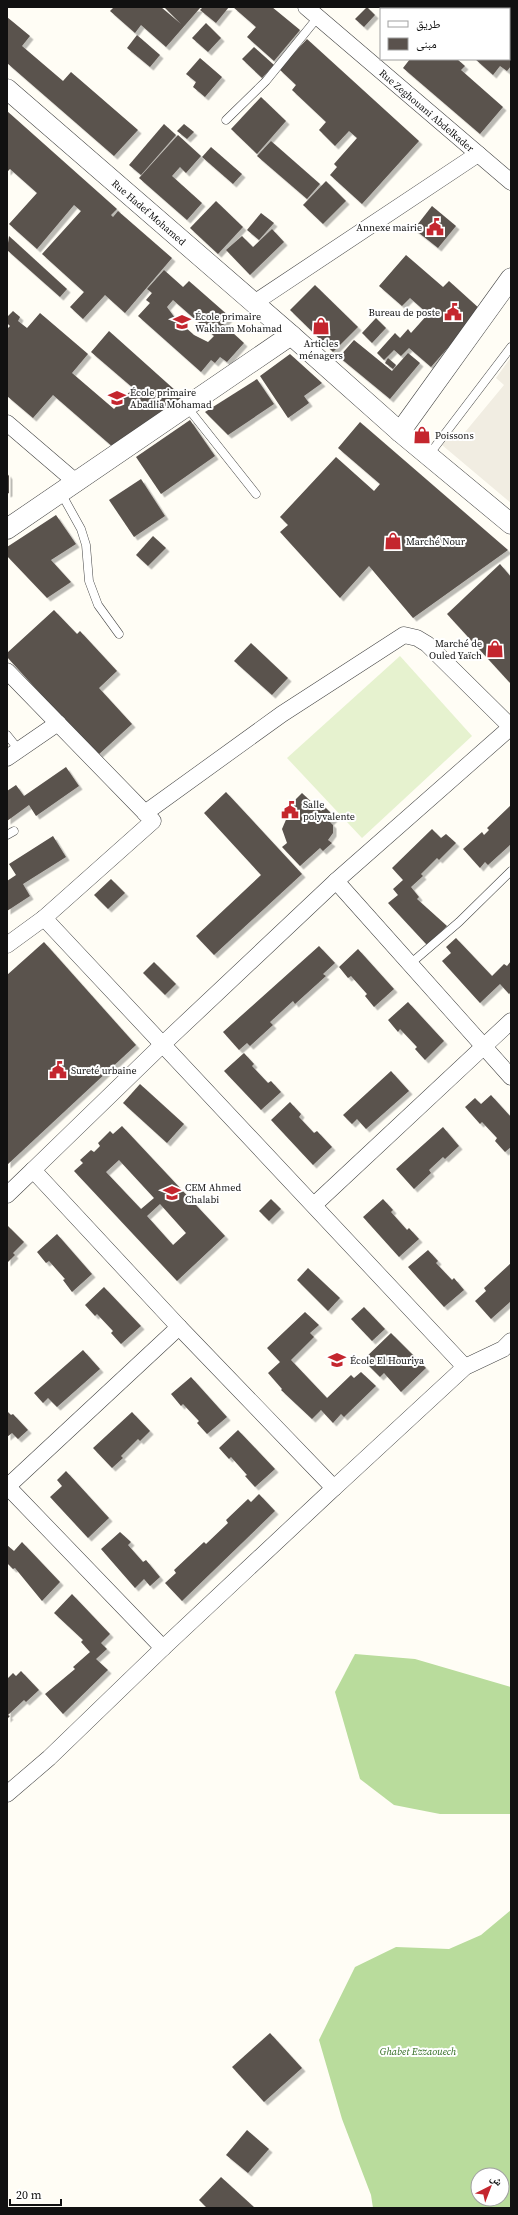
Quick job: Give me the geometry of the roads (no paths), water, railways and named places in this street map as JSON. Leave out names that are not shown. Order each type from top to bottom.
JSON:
[{"type":"street","name":"Rue Zeghouani Abdelkader","points":[[312,12],[511,182]]},
{"type":"street","name":"Rue Hadef Mohamed","points":[[7,89],[254,302],[400,432],[511,524]]},
{"type":"street","points":[[254,302],[478,154]]},
{"type":"street","points":[[400,432],[511,278]]},
{"type":"street","points":[[7,529],[291,335]]},
{"type":"street","points":[[7,423],[69,488]]},
{"type":"street","points":[[7,1195],[163,1044],[336,881],[511,727],[426,644],[416,638],[404,635],[282,714],[145,812]]},
{"type":"street","points":[[7,670],[153,821],[44,918],[7,945]]},
{"type":"street","points":[[13,754],[58,723]]},
{"type":"street","points":[[336,881],[511,1077]]},
{"type":"street","points":[[44,918],[465,1367]]},
{"type":"street","points":[[314,1205],[511,1021]]},
{"type":"street","points":[[33,1170],[179,1327],[334,1488]]},
{"type":"street","points":[[163,1648],[7,1487],[179,1327]]},
{"type":"street","points":[[7,1794],[49,1758],[163,1648],[465,1367],[503,1349],[511,1341]]},
{"type":"lane","points":[[226,120],[266,81],[312,12]]},
{"type":"lane","points":[[428,456],[511,347]]},
{"type":"lane","points":[[187,407],[256,494]]},
{"type":"lane","points":[[69,488],[86,545],[89,581],[98,605],[119,634]]},
{"type":"lane","points":[[7,735],[13,754]]},
{"type":"lane","points":[[410,964],[459,922],[511,871]]},
{"type":"place","name":"Annexe mairie","points":[[435,227]]},
{"type":"place","name":"Bureau de poste","points":[[453,312]]},
{"type":"place","name":"École primaire Wakham Mohamad","points":[[182,322]]},
{"type":"place","name":"Articles ménagers","points":[[321,326]]},
{"type":"place","name":"École primaire Abadlia Mohamad","points":[[117,398]]},
{"type":"place","name":"Poissons","points":[[422,435]]},
{"type":"place","name":"Marché Nour","points":[[393,541]]},
{"type":"place","name":"Marché de Ouled Yaïch","points":[[495,649]]},
{"type":"place","name":"Salle polyvalente","points":[[290,810]]},
{"type":"place","name":"Sureté urbaine","points":[[58,1070]]},
{"type":"place","name":"CEM Ahmed Chalabi","points":[[172,1193]]},
{"type":"place","name":"École El Houriya","points":[[337,1360]]},
{"type":"park label","name":"Ghabet Ezzaouech","points":[[418,2051]]}]
